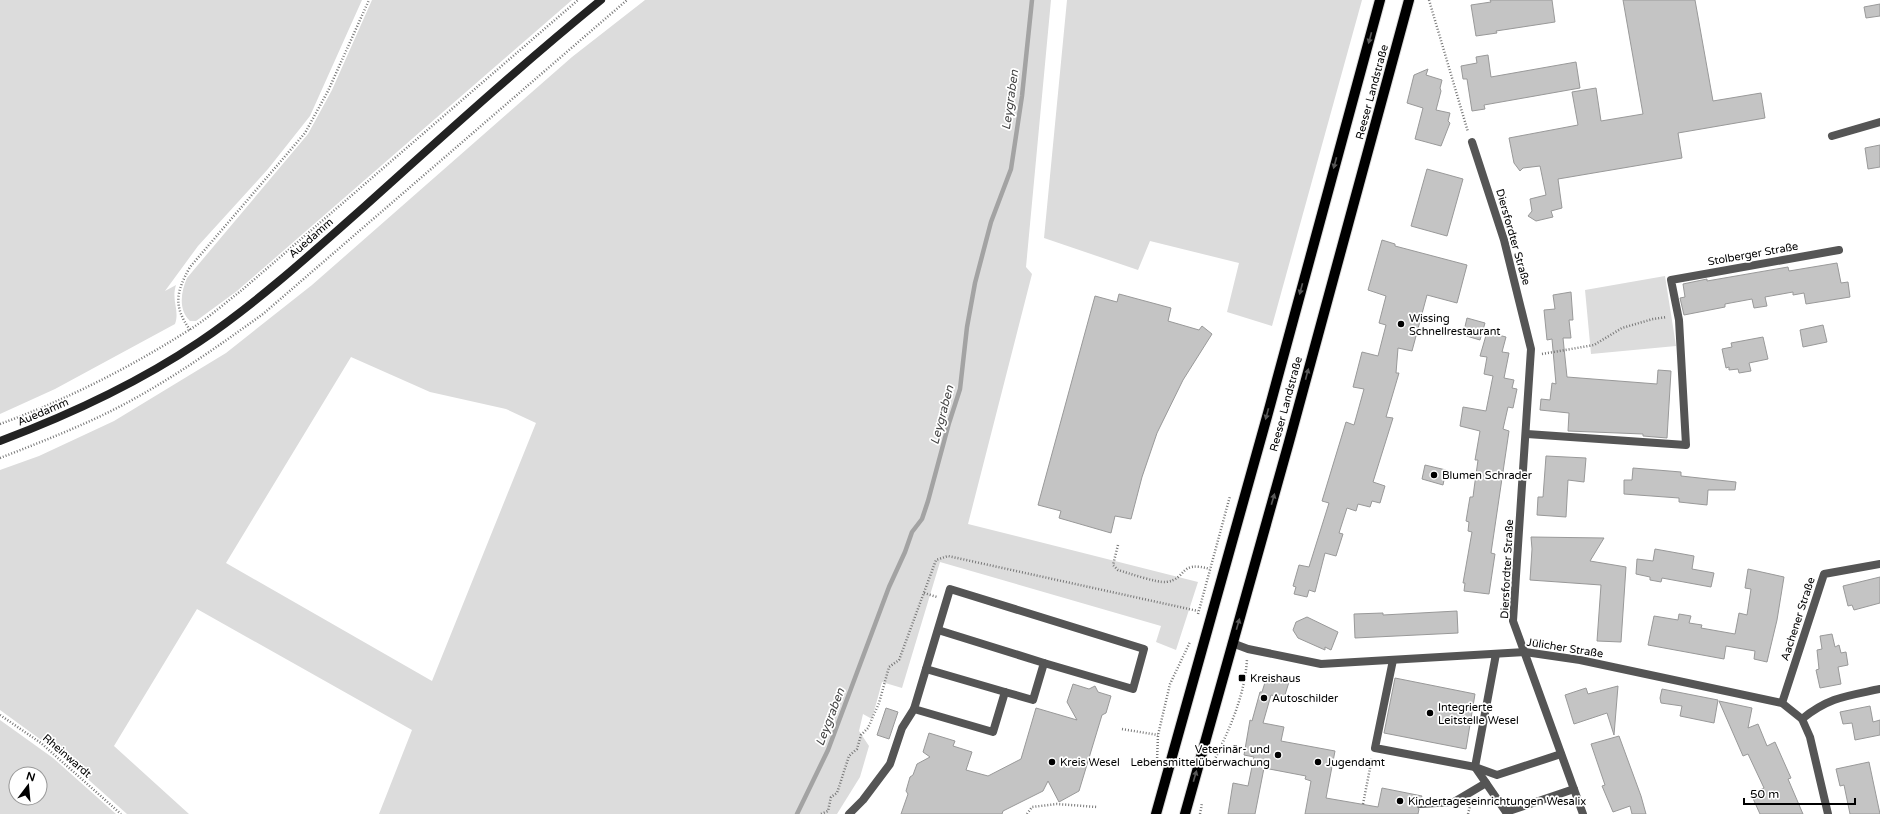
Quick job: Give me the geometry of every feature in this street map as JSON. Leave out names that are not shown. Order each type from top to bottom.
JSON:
[{"type":"main road","name":"Reeser Landstraße","points":[[1156,814],[1268,413],[1380,0]]},
{"type":"main road","name":"Reeser Landstraße","points":[[1185,814],[1409,0]]},
{"type":"street","name":"Auedamm","points":[[0,441],[45,424],[100,399],[199,342],[252,302],[311,254],[549,43],[601,0]]},
{"type":"street","points":[[1832,136],[1880,122]]},
{"type":"street","name":"Diersfordter Straße","points":[[1472,142],[1504,240],[1531,349],[1527,434],[1513,621],[1583,814]]},
{"type":"street","name":"Stolberger Straße","points":[[1678,315],[1671,280],[1839,250]]},
{"type":"street","points":[[1527,434],[1686,445],[1678,315]]},
{"type":"street","name":"Aachener Straße","points":[[1782,703],[1824,574],[1880,564]]},
{"type":"street","points":[[850,814],[863,800],[890,764],[902,728],[914,709],[950,589],[1144,648],[1133,689],[938,630]]},
{"type":"street","name":"Jülicher Straße","points":[[1232,643],[1248,649],[1321,664],[1525,652],[1587,662],[1782,703],[1802,719]]},
{"type":"street","points":[[1496,654],[1474,767],[1506,812],[1574,789]]},
{"type":"street","points":[[1393,660],[1375,748],[1474,767],[1497,775],[1561,754]]},
{"type":"street","points":[[926,669],[1033,700],[1044,663]]},
{"type":"street","points":[[1828,814],[1810,737],[1802,719],[1817,706],[1834,698],[1880,689]]},
{"type":"street","points":[[914,709],[994,732],[1005,692]]},
{"type":"street","points":[[1420,804],[1454,802],[1486,783]]},
{"type":"path","points":[[190,330],[181,317],[178,301],[180,284],[190,267],[305,133],[328,91],[369,0]]},
{"type":"path","points":[[0,424],[40,410],[92,386],[190,330],[242,290],[578,0]]},
{"type":"path","points":[[1429,0],[1472,142]]},
{"type":"path","points":[[1531,355],[1563,352],[1594,345],[1622,328],[1653,319],[1678,315]]},
{"type":"path","points":[[1197,618],[1231,493]]},
{"type":"path","points":[[1118,545],[1113,565],[1118,570],[1156,580],[1164,582],[1175,580],[1186,568],[1198,566],[1210,569]]},
{"type":"path","points":[[924,592],[938,598]]},
{"type":"path","points":[[1157,764],[1158,735],[1170,684],[1191,639]]},
{"type":"path","name":"Rheinwardt","points":[[0,715],[41,743],[121,814]]},
{"type":"path","points":[[1122,729],[1158,735]]},
{"type":"path","points":[[1363,804],[1375,748]]},
{"type":"path","points":[[1027,814],[1032,807],[1057,804],[1097,807]]},
{"type":"shaded area","points":[[0,0],[362,0],[310,116],[268,169],[198,246],[165,291],[176,285],[174,296],[177,314],[175,324],[55,389],[0,414]]},
{"type":"shaded area","points":[[372,0],[572,0],[237,291],[196,321],[190,321],[186,317],[182,306],[182,294],[187,278],[308,134],[332,90]]},
{"type":"shaded area","points":[[645,0],[1051,0],[1026,267],[1032,274],[968,524],[1198,582],[1176,650],[1156,642],[1161,626],[940,562],[902,688],[882,682],[872,719],[863,714],[859,731],[869,746],[860,777],[837,814],[379,814],[412,730],[197,609],[114,746],[189,814],[127,814],[55,750],[0,710],[0,470],[39,456],[114,421],[226,353],[312,285],[572,57]],"holes":[[[351,357],[430,392],[506,409],[536,423],[432,681],[226,563]]]},
{"type":"shaded area","points":[[1067,0],[1362,0],[1272,326],[1227,312],[1239,263],[1150,241],[1138,270],[1044,238]]},
{"type":"shaded area","points":[[1665,276],[1676,346],[1591,354],[1585,290]]},
{"type":"shaded area","points":[[0,720],[53,758],[116,814],[0,814]]},
{"type":"building","points":[[1490,0],[1552,0],[1555,22],[1496,31],[1497,33],[1476,36],[1471,5],[1491,2]]},
{"type":"building","points":[[1623,0],[1695,0],[1713,101],[1761,93],[1765,118],[1678,133],[1682,158],[1558,179],[1562,208],[1551,211],[1553,217],[1536,221],[1528,216],[1532,211],[1530,199],[1546,195],[1540,166],[1523,168],[1520,171],[1514,163],[1509,138],[1578,125],[1572,92],[1596,88],[1601,121],[1643,114]]},
{"type":"building","points":[[1880,4],[1880,16],[1866,18],[1864,7]]},
{"type":"building","points":[[1488,55],[1491,77],[1576,62],[1580,88],[1484,105],[1485,109],[1472,111],[1467,79],[1463,79],[1461,66],[1477,63],[1476,57]]},
{"type":"building","points":[[1428,69],[1426,75],[1442,80],[1436,110],[1450,113],[1448,121],[1450,123],[1441,146],[1415,139],[1423,108],[1407,103],[1414,75]]},
{"type":"building","points":[[1880,145],[1880,167],[1868,169],[1865,148]]},
{"type":"building","points":[[1427,169],[1463,179],[1447,236],[1411,226]]},
{"type":"building","points":[[1382,240],[1395,244],[1395,246],[1467,265],[1457,303],[1427,295],[1412,351],[1398,348],[1396,373],[1399,373],[1386,417],[1393,418],[1373,482],[1385,486],[1380,503],[1372,501],[1370,507],[1358,504],[1356,511],[1347,508],[1339,533],[1343,534],[1336,556],[1325,553],[1315,592],[1309,590],[1307,597],[1294,594],[1296,587],[1293,586],[1299,565],[1309,567],[1329,503],[1322,501],[1346,422],[1354,425],[1364,389],[1353,387],[1362,352],[1378,356],[1386,325],[1379,323],[1386,296],[1368,290]]},
{"type":"building","points":[[1837,263],[1841,283],[1848,282],[1850,297],[1806,304],[1804,293],[1793,295],[1793,292],[1765,297],[1767,306],[1754,308],[1752,299],[1725,304],[1725,307],[1684,315],[1680,298],[1685,297],[1683,284],[1788,267],[1789,271]]},
{"type":"building","points":[[1571,292],[1573,320],[1569,320],[1571,338],[1563,338],[1567,377],[1657,384],[1658,370],[1671,371],[1667,438],[1643,436],[1643,434],[1568,431],[1569,413],[1540,410],[1541,399],[1550,400],[1552,383],[1556,384],[1552,339],[1547,340],[1544,310],[1555,309],[1553,295]]},
{"type":"building","points":[[1119,294],[1171,308],[1168,321],[1199,330],[1202,326],[1212,334],[1183,380],[1157,433],[1142,477],[1131,519],[1115,516],[1111,533],[1059,518],[1061,511],[1038,505],[1095,296],[1117,302]]},
{"type":"building","points":[[1467,318],[1485,323],[1480,340],[1463,335]]},
{"type":"building","points":[[1823,325],[1827,342],[1803,347],[1800,330]]},
{"type":"building","points":[[1487,332],[1506,337],[1502,352],[1509,353],[1504,378],[1514,380],[1512,388],[1517,389],[1513,408],[1508,407],[1503,429],[1509,431],[1491,553],[1495,554],[1489,594],[1464,591],[1465,583],[1463,583],[1472,532],[1468,531],[1469,522],[1466,521],[1470,497],[1473,497],[1478,460],[1475,460],[1480,431],[1460,426],[1463,407],[1486,411],[1493,376],[1484,374],[1487,357],[1480,356]]},
{"type":"building","points":[[1763,337],[1768,359],[1749,363],[1751,371],[1739,373],[1738,369],[1729,370],[1729,367],[1726,368],[1722,349],[1732,347],[1731,343]]},
{"type":"building","points":[[1546,456],[1586,458],[1584,482],[1568,480],[1566,517],[1537,515],[1538,497],[1543,497]]},
{"type":"building","name":"Blumen Schrader","points":[[1425,465],[1446,470],[1443,485],[1422,479]]},
{"type":"building","points":[[1633,468],[1681,472],[1681,476],[1736,482],[1735,490],[1708,490],[1707,505],[1679,502],[1679,498],[1624,494],[1624,480],[1632,480]]},
{"type":"building","points":[[1531,537],[1604,538],[1590,561],[1626,567],[1621,642],[1597,641],[1601,585],[1530,580],[1532,549]]},
{"type":"building","points":[[1655,549],[1694,556],[1692,569],[1714,573],[1711,587],[1662,578],[1661,582],[1650,580],[1650,577],[1636,574],[1637,559],[1653,561]]},
{"type":"building","points":[[1748,569],[1784,577],[1777,620],[1767,662],[1754,659],[1755,651],[1726,646],[1724,659],[1648,645],[1654,616],[1678,620],[1679,614],[1691,616],[1689,623],[1702,625],[1701,628],[1735,634],[1739,613],[1747,615],[1751,589],[1745,588]]},
{"type":"building","points":[[1880,577],[1880,603],[1854,610],[1852,605],[1848,606],[1843,586]]},
{"type":"building","points":[[1457,611],[1458,633],[1355,638],[1354,614],[1383,613],[1383,615]]},
{"type":"building","points":[[1307,617],[1338,632],[1331,650],[1325,647],[1325,650],[1298,638],[1293,630],[1296,622]]},
{"type":"building","points":[[1832,634],[1835,647],[1839,645],[1841,653],[1846,652],[1848,665],[1838,667],[1841,684],[1820,688],[1816,670],[1819,669],[1817,650],[1822,649],[1820,636]]},
{"type":"building","points":[[1267,676],[1289,682],[1284,698],[1271,695],[1263,723],[1284,727],[1281,741],[1335,751],[1326,798],[1378,807],[1382,788],[1422,796],[1415,804],[1419,809],[1418,814],[1305,814],[1311,781],[1305,779],[1306,776],[1264,768],[1255,814],[1228,814],[1233,783],[1248,786],[1254,757],[1244,755],[1250,720],[1252,721],[1260,692],[1262,692]]},
{"type":"building","name":"Integrierte Leitstelle Wesel","points":[[1395,678],[1475,694],[1466,749],[1384,733]]},
{"type":"building","points":[[1073,684],[1089,689],[1095,686],[1098,692],[1111,696],[1106,713],[1102,715],[1079,791],[1059,802],[1048,781],[1043,791],[1003,811],[1002,814],[901,814],[908,794],[906,791],[910,777],[913,775],[917,764],[930,757],[923,752],[929,733],[955,741],[953,746],[972,752],[966,770],[988,776],[1021,759],[1036,708],[1077,720],[1067,702]]},
{"type":"building","points":[[1618,686],[1614,735],[1607,713],[1574,724],[1565,695],[1586,688],[1588,694]]},
{"type":"building","points":[[1662,689],[1718,700],[1714,723],[1680,716],[1682,706],[1661,703],[1660,698]]},
{"type":"building","points":[[1719,701],[1752,708],[1748,728],[1758,724],[1767,746],[1775,742],[1791,778],[1788,779],[1803,814],[1760,814],[1751,794],[1764,788],[1748,754],[1743,756]]},
{"type":"building","points":[[1870,706],[1873,722],[1880,720],[1880,735],[1855,740],[1852,723],[1843,724],[1840,712]]},
{"type":"building","points":[[886,708],[898,712],[889,739],[877,735]]},
{"type":"building","points":[[1619,736],[1646,814],[1632,814],[1630,806],[1613,812],[1602,786],[1605,785],[1591,744]]},
{"type":"building","points":[[1869,762],[1880,814],[1850,814],[1844,785],[1840,786],[1836,769]]},
{"type":"waterway","name":"Leygraben","points":[[797,814],[828,750],[889,587],[905,552],[912,532],[922,519],[928,501],[949,423],[960,389],[967,327],[975,283],[991,222],[1011,169],[1022,96],[1032,0]]},
{"type":"place","name":"Wissing Schnellrestaurant","points":[[1401,324]]},
{"type":"place","name":"Blumen Schrader","points":[[1434,475]]},
{"type":"place","name":"Kreishaus","points":[[1242,678]]},
{"type":"place","name":"Autoschilder","points":[[1264,698]]},
{"type":"place","name":"Integrierte Leitstelle Wesel","points":[[1430,713]]},
{"type":"place","name":"Veterinär- und Lebensmittelüberwachung","points":[[1278,755]]},
{"type":"place","name":"Kreis Wesel","points":[[1052,762]]},
{"type":"place","name":"Jugendamt","points":[[1318,762]]},
{"type":"place","name":"Kindertageseinrichtungen Wesalix","points":[[1400,801]]}]
